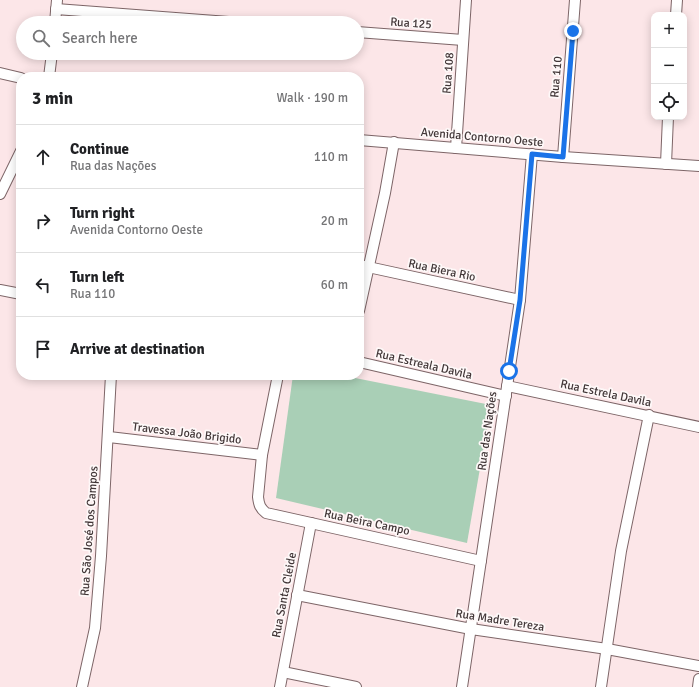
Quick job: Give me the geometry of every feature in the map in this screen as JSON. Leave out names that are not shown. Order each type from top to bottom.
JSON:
[{"type":"street","name":"Rua 108","points":[[456,148],[466,0]]},
{"type":"street","name":"Rua 110","points":[[563,157],[575,0]]},
{"type":"street","points":[[676,12],[677,0]]},
{"type":"street","points":[[56,16],[57,4],[174,16]]},
{"type":"street","name":"Rua 125","points":[[364,33],[464,40]]},
{"type":"street","points":[[50,72],[51,60]]},
{"type":"street","points":[[0,73],[16,77]]},
{"type":"street","points":[[666,164],[668,120]]},
{"type":"street","name":"Avenida Contorno Oeste","points":[[364,140],[563,157],[699,166]]},
{"type":"street","points":[[364,266],[394,142]]},
{"type":"street","name":"Rua das Nações","points":[[462,687],[520,300],[532,154]]},
{"type":"street","points":[[0,194],[16,161]]},
{"type":"street","name":"Rua Biera Rio","points":[[364,266],[520,300]]},
{"type":"street","points":[[0,290],[16,293]]},
{"type":"street","name":"Rua Estreala Davila","points":[[364,363],[506,391]]},
{"type":"street","name":"Rua São José dos Campos","points":[[82,687],[95,628],[102,556],[111,380]]},
{"type":"street","points":[[262,455],[277,380]]},
{"type":"street","name":"Rua Estrela Davila","points":[[506,391],[649,415],[699,427]]},
{"type":"street","points":[[601,687],[621,551],[649,415]]},
{"type":"street","name":"Travessa João Brigido","points":[[108,437],[262,455]]},
{"type":"street","name":"Rua Beira Campo","points":[[262,455],[258,497],[261,509],[266,513],[481,561]]},
{"type":"street","name":"Rua Santa Cleide","points":[[280,687],[311,523]]},
{"type":"street","name":"Rua Madre Tereza","points":[[297,595],[471,629],[607,649],[699,666]]},
{"type":"street","points":[[283,672],[356,687]]},
{"type":"street","points":[[698,687],[699,679]]},
{"type":"green space","points":[[292,380],[364,380],[491,405],[467,543],[276,498]]},
{"type":"route","points":[[509,371],[520,300],[532,154],[563,157],[573,31]]}]
